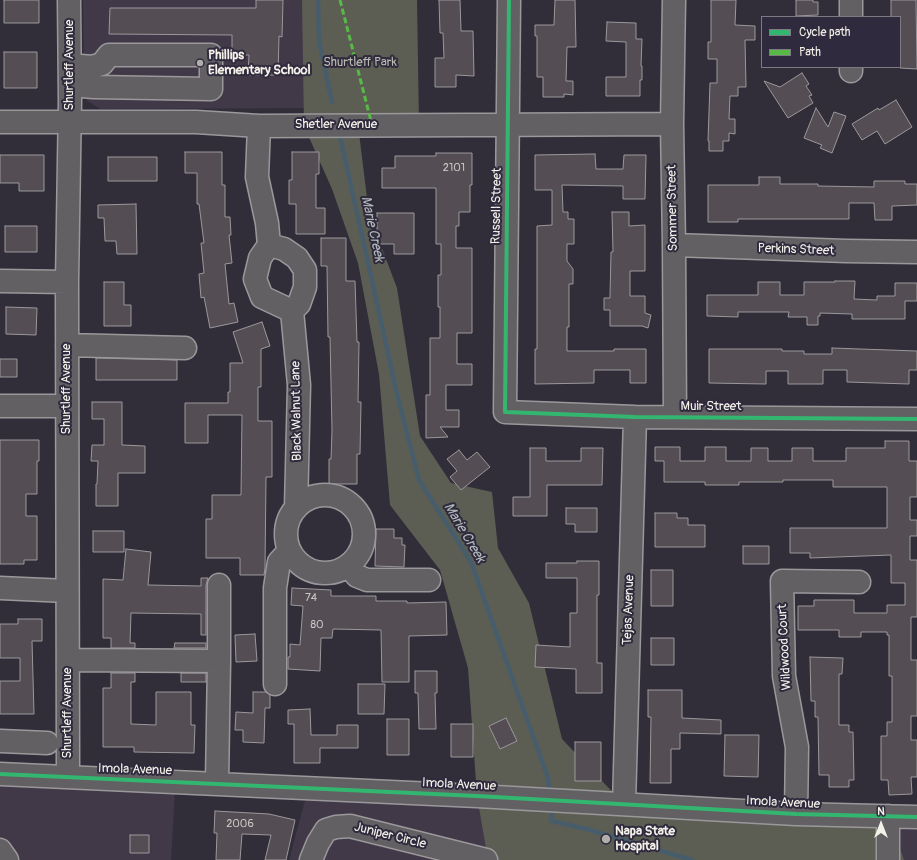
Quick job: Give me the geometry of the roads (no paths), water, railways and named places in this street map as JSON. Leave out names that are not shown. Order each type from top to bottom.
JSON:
[{"type":"street","name":"Shurtleff Avenue","points":[[68,777],[67,282],[70,121],[69,0]]},
{"type":"street","name":"Russell Street","points":[[505,412],[509,0]]},
{"type":"street","name":"Sommer Street","points":[[674,0],[672,124],[675,417]]},
{"type":"street","points":[[851,16],[852,0]]},
{"type":"street","points":[[109,55],[211,55],[211,89],[94,87],[70,75],[102,64],[109,55]]},
{"type":"street","points":[[195,89],[196,122]]},
{"type":"street","name":"Shetler Avenue","points":[[0,122],[196,122],[259,126],[672,124]]},
{"type":"street","points":[[259,126],[257,177],[267,222],[269,245],[260,258],[256,279],[262,297],[292,311],[299,304],[305,287],[305,270],[297,258],[284,249],[269,245]]},
{"type":"street","name":"Perkins Street","points":[[674,245],[917,252]]},
{"type":"street","points":[[0,281],[67,282]]},
{"type":"street","name":"Black Walnut Lane","points":[[292,311],[299,385],[296,508]]},
{"type":"street","points":[[67,345],[185,348]]},
{"type":"street","points":[[0,406],[67,406]]},
{"type":"street","name":"Muir Street","points":[[505,412],[635,417],[917,419]]},
{"type":"street","name":"Tejas Avenue","points":[[624,804],[635,417]]},
{"type":"street","points":[[319,496],[332,496],[344,500],[354,508],[361,519],[364,532],[363,544],[357,556],[348,566],[337,572],[324,574],[312,571],[300,565],[289,551],[286,541],[286,531],[289,518],[296,508],[306,500],[319,496]]},
{"type":"street","points":[[275,684],[275,588],[279,562],[289,551]]},
{"type":"street","points":[[348,566],[357,576],[366,580],[429,580]]},
{"type":"street","name":"Wildwood Court","points":[[796,814],[797,747],[784,676],[782,581],[859,582]]},
{"type":"street","points":[[217,783],[219,586]]},
{"type":"street","points":[[0,588],[67,591]]},
{"type":"street","points":[[68,660],[219,661]]},
{"type":"street","points":[[2,741],[47,743]]},
{"type":"street","points":[[26,743],[26,775]]},
{"type":"street","name":"Imola Avenue","points":[[0,774],[528,798],[796,814],[917,817]]},
{"type":"street","points":[[888,816],[888,860]]},
{"type":"street","name":"Juniper Circle","points":[[311,860],[318,843],[326,830],[336,827],[350,826],[486,860]]},
{"type":"street","points":[[0,850],[7,860]]},
{"type":"waterway","name":"Marie Creek","points":[[318,0],[319,41],[332,102]]},
{"type":"waterway","name":"Marie Creek","points":[[340,136],[397,394],[419,480],[471,562],[548,778],[549,794]]},
{"type":"waterway","name":"Marie Creek","points":[[551,805],[552,821],[590,830],[692,860]]},
{"type":"place","name":"Phillips Elementary School","points":[[200,63]]},
{"type":"place","name":"Napa State Hospital","points":[[606,839]]},
{"type":"park label","name":"Shurtleff Park","points":[[360,63]]}]
